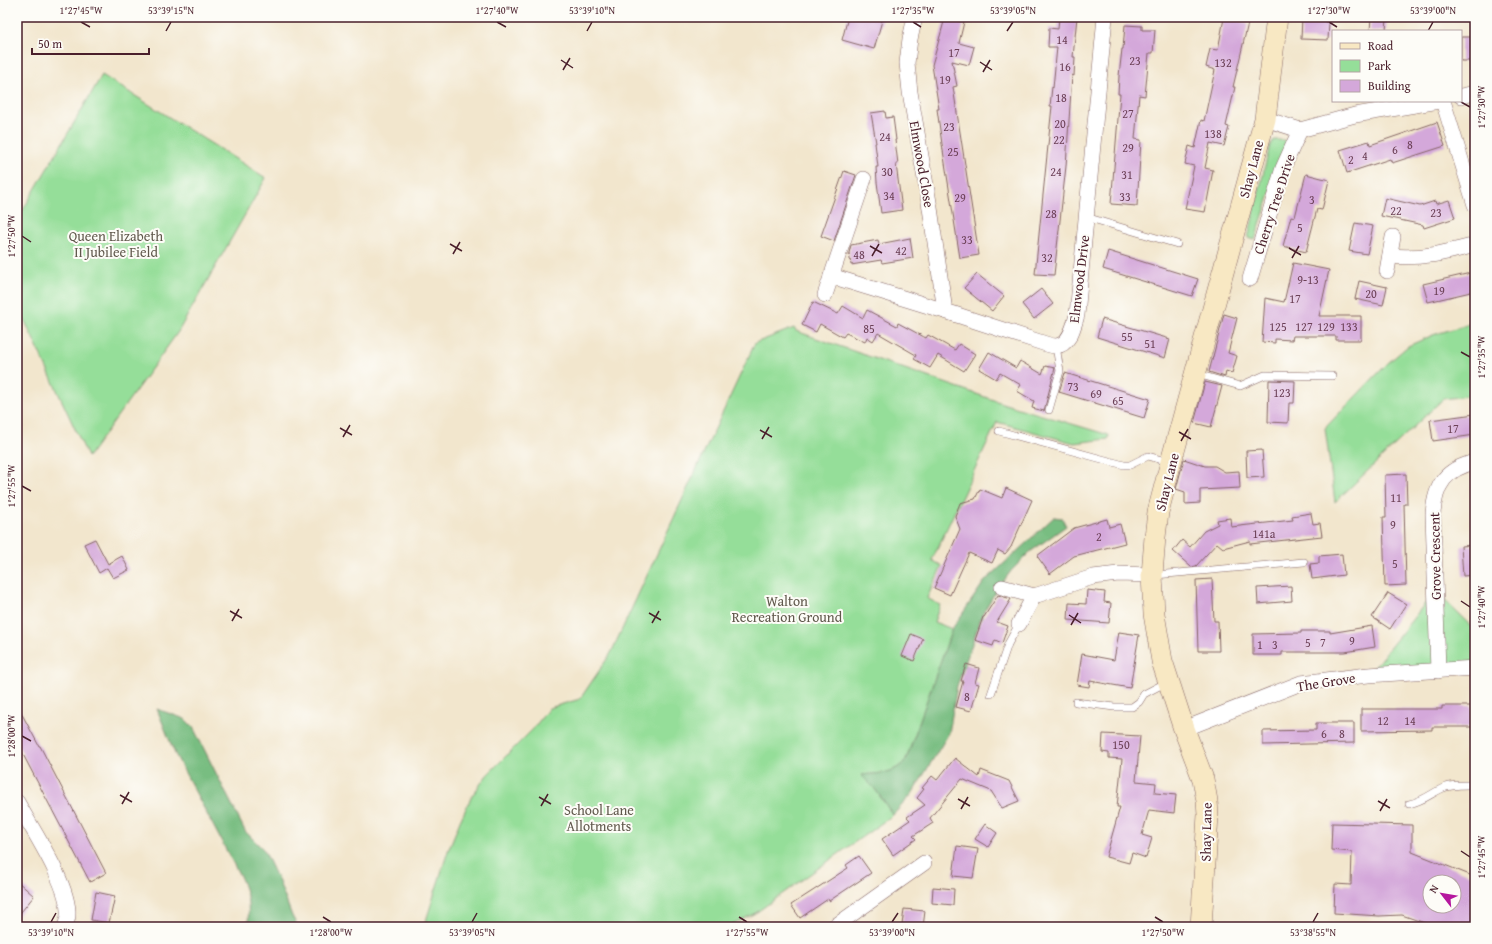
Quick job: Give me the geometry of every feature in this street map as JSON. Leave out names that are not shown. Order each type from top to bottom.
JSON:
[{"type":"main road","name":"Shay Lane","points":[[1201,927],[1208,815],[1207,801],[1203,779],[1184,729],[1162,661],[1156,629],[1152,575],[1158,512],[1265,120],[1277,17]]},
{"type":"street","name":"Elmwood Close","points":[[915,17],[907,63],[910,92],[930,208],[945,311]]},
{"type":"street","name":"Elmwood Drive","points":[[1056,346],[1062,344],[1070,336],[1077,315],[1104,17]]},
{"type":"street","points":[[1462,96],[1475,93]]},
{"type":"street","points":[[1265,120],[1300,130],[1355,115],[1433,102]]},
{"type":"street","points":[[1443,102],[1475,205]]},
{"type":"street","name":"Cherry Tree Drive","points":[[1250,279],[1283,168],[1300,130]]},
{"type":"street","points":[[825,295],[864,179]]},
{"type":"street","points":[[1387,271],[1393,237]]},
{"type":"street","points":[[1390,256],[1418,257],[1436,255],[1475,245]]},
{"type":"street","points":[[831,276],[1056,346]]},
{"type":"street","name":"Grove Crescent","points":[[1438,671],[1433,514],[1434,501],[1437,490],[1443,479],[1452,471],[1463,465],[1475,462]]},
{"type":"street","points":[[1002,587],[1034,596],[1093,577],[1118,574],[1152,575]]},
{"type":"street","points":[[1019,624],[1034,596]]},
{"type":"street","name":"The Grove","points":[[1184,729],[1301,683],[1368,675],[1475,668]]},
{"type":"street","points":[[17,802],[66,896],[68,915],[65,927]]},
{"type":"street","points":[[834,927],[905,883],[924,863]]},
{"type":"lane","points":[[1086,217],[1177,244]]},
{"type":"lane","points":[[1049,410],[1060,371],[1056,346]]},
{"type":"lane","points":[[1195,374],[1240,386],[1266,375],[1332,376]]},
{"type":"lane","points":[[999,432],[1124,465],[1130,465],[1148,456],[1171,462]]},
{"type":"lane","points":[[1152,575],[1304,562]]},
{"type":"lane","points":[[991,694],[1008,644],[1019,624]]},
{"type":"lane","points":[[1076,702],[1114,707],[1132,707],[1139,702],[1144,694],[1169,680]]},
{"type":"lane","points":[[1409,804],[1420,802],[1441,789],[1457,785],[1475,785]]},
{"type":"green space","name":"Queen Elizabeth II Jubilee Field","points":[[102,75],[266,178],[178,332],[88,457],[17,304],[17,220]]},
{"type":"green space","points":[[1274,140],[1283,140],[1287,142],[1255,240],[1248,238],[1270,145]]},
{"type":"green space","points":[[1475,322],[1475,395],[1443,399],[1335,502],[1325,428],[1388,363],[1408,346],[1433,335]]},
{"type":"green space","name":"Walton Recreation Ground","points":[[794,328],[796,331],[1005,404],[1109,435],[1108,439],[1074,443],[997,422],[932,560],[942,566],[927,598],[940,605],[934,622],[952,629],[906,760],[891,771],[861,775],[875,789],[893,815],[757,912],[729,927],[424,927],[448,851],[472,796],[487,775],[533,729],[549,708],[580,699],[611,653],[755,343]]},
{"type":"green space","points":[[1054,517],[1062,518],[1066,526],[1030,552],[1011,571],[996,591],[983,613],[957,686],[949,733],[912,794],[893,815],[875,789],[861,775],[891,771],[906,760],[952,629],[984,582]]},
{"type":"green space","points":[[1435,591],[1475,630],[1475,668],[1368,675]]},
{"type":"green space","points":[[157,709],[185,719],[193,727],[245,831],[264,850],[298,927],[248,927],[248,901],[243,883],[175,754]]},
{"type":"building","points":[[848,17],[883,17],[874,49],[842,40]]},
{"type":"building","points":[[1059,17],[1077,17],[1073,57],[1075,57],[1074,76],[1072,75],[1066,166],[1054,275],[1035,274],[1052,106],[1050,106],[1057,47],[1048,47],[1049,28],[1058,29]]},
{"type":"building","points":[[1302,17],[1326,17],[1325,22],[1329,22],[1328,40],[1301,39]]},
{"type":"building","points":[[1371,17],[1387,17],[1386,30],[1370,30]]},
{"type":"building","points":[[945,18],[964,22],[959,43],[974,47],[969,65],[952,61],[957,86],[953,87],[979,255],[960,258],[942,144],[937,109],[939,109],[932,65]]},
{"type":"building","points":[[1224,18],[1248,23],[1233,87],[1235,87],[1226,126],[1229,127],[1224,146],[1210,143],[1205,168],[1213,170],[1205,212],[1185,209],[1194,166],[1185,164],[1189,146],[1195,148],[1201,120],[1204,121],[1215,70],[1206,67],[1210,49],[1218,50]]},
{"type":"building","points":[[1125,25],[1142,26],[1142,30],[1155,30],[1153,53],[1149,53],[1145,96],[1139,95],[1135,139],[1141,140],[1137,206],[1111,204],[1120,94],[1118,94],[1119,76]]},
{"type":"building","points":[[1462,37],[1475,37],[1475,61],[1462,61]]},
{"type":"building","points":[[885,111],[886,118],[893,117],[898,164],[896,164],[902,210],[881,213],[877,182],[876,167],[878,167],[876,143],[871,113]]},
{"type":"building","points":[[1437,122],[1445,146],[1392,163],[1390,159],[1347,173],[1340,150],[1369,141],[1370,145]]},
{"type":"building","points":[[844,171],[856,175],[834,241],[821,236]]},
{"type":"building","points":[[1306,174],[1329,180],[1322,210],[1317,209],[1306,252],[1283,246],[1291,216],[1295,217]]},
{"type":"building","points":[[1385,198],[1420,206],[1435,201],[1436,204],[1449,200],[1455,218],[1424,228],[1423,225],[1381,216]]},
{"type":"building","points":[[1355,223],[1373,226],[1367,254],[1349,251]]},
{"type":"building","points":[[910,238],[913,258],[882,263],[881,260],[851,265],[849,253],[851,245],[878,240],[879,244]]},
{"type":"building","points":[[1108,251],[1198,279],[1192,296],[1103,269]]},
{"type":"building","points":[[1293,263],[1329,270],[1319,316],[1361,316],[1361,340],[1336,340],[1336,336],[1293,336],[1292,340],[1275,339],[1275,343],[1262,342],[1265,298],[1284,302]]},
{"type":"building","points":[[1475,272],[1475,291],[1428,302],[1423,284]]},
{"type":"building","points":[[977,274],[1004,296],[992,311],[964,288]]},
{"type":"building","points":[[1359,281],[1387,287],[1383,305],[1355,299]]},
{"type":"building","points":[[1041,289],[1053,304],[1034,319],[1022,304]]},
{"type":"building","points":[[813,302],[838,314],[843,306],[863,318],[867,310],[897,326],[898,323],[926,338],[928,335],[955,350],[959,344],[975,354],[964,371],[938,355],[930,368],[914,359],[916,355],[878,333],[873,341],[867,337],[865,342],[846,333],[843,337],[820,324],[816,332],[802,325]]},
{"type":"building","points":[[1224,314],[1237,318],[1228,353],[1237,356],[1232,373],[1226,371],[1225,377],[1209,372]]},
{"type":"building","points":[[1102,319],[1170,339],[1165,358],[1097,337]]},
{"type":"building","points":[[989,352],[1016,368],[1020,361],[1042,374],[1045,366],[1055,368],[1044,411],[1032,408],[1034,401],[1017,391],[1021,385],[1000,373],[996,379],[979,369]]},
{"type":"building","points":[[1065,373],[1150,399],[1144,418],[1059,392]]},
{"type":"building","points":[[1269,380],[1295,381],[1294,403],[1289,403],[1288,423],[1268,422]]},
{"type":"building","points":[[1205,382],[1222,386],[1211,427],[1194,423]]},
{"type":"building","points":[[1475,414],[1475,435],[1433,441],[1430,420]]},
{"type":"building","points":[[1262,450],[1264,477],[1247,478],[1246,451]]},
{"type":"building","points":[[1184,459],[1205,466],[1215,466],[1225,472],[1239,471],[1240,488],[1200,490],[1200,503],[1185,504],[1185,492],[1176,489]]},
{"type":"building","points":[[1406,474],[1407,504],[1404,504],[1406,585],[1385,586],[1383,517],[1386,517],[1385,475]]},
{"type":"building","points":[[1006,488],[1032,500],[1011,547],[1005,554],[998,550],[992,563],[969,553],[950,595],[934,588],[960,529],[955,516],[960,503],[975,499],[980,489],[1002,498]]},
{"type":"building","points":[[1311,513],[1313,524],[1320,523],[1322,536],[1250,544],[1250,541],[1223,548],[1217,543],[1196,566],[1191,567],[1173,551],[1182,540],[1190,547],[1204,531],[1218,524],[1217,520],[1230,518],[1231,527],[1293,520],[1292,516]]},
{"type":"building","points":[[1107,519],[1109,527],[1120,524],[1125,543],[1074,556],[1050,574],[1037,556],[1074,528]]},
{"type":"building","points":[[95,539],[108,564],[122,556],[129,570],[113,578],[107,568],[99,573],[84,544]]},
{"type":"building","points":[[1475,545],[1475,575],[1463,576],[1461,546]]},
{"type":"building","points":[[1342,554],[1344,575],[1312,579],[1310,564],[1319,563],[1319,556]]},
{"type":"building","points":[[1212,579],[1214,621],[1218,621],[1219,651],[1198,651],[1196,580]]},
{"type":"building","points":[[1291,586],[1292,601],[1258,604],[1257,588]]},
{"type":"building","points":[[1087,590],[1105,592],[1104,602],[1111,603],[1109,623],[1068,620],[1069,603],[1086,604]]},
{"type":"building","points":[[1388,593],[1406,604],[1390,629],[1372,617]]},
{"type":"building","points":[[998,595],[1011,599],[997,622],[1008,626],[1002,643],[995,640],[993,646],[975,640],[983,617]]},
{"type":"building","points":[[1372,626],[1375,647],[1345,652],[1282,652],[1282,655],[1253,655],[1253,634],[1301,633],[1301,631],[1330,631],[1330,633]]},
{"type":"building","points":[[1119,632],[1139,635],[1130,688],[1090,681],[1089,687],[1077,685],[1082,654],[1114,660]]},
{"type":"building","points":[[911,634],[923,639],[914,661],[902,656]]},
{"type":"building","points":[[966,664],[979,668],[975,683],[979,684],[971,711],[956,707]]},
{"type":"building","points":[[17,705],[106,873],[90,882],[17,743]]},
{"type":"building","points":[[1442,706],[1472,706],[1472,727],[1432,727],[1432,730],[1361,731],[1361,709],[1442,709]]},
{"type":"building","points":[[1316,723],[1354,723],[1354,743],[1263,745],[1263,731],[1316,730]]},
{"type":"building","points":[[1103,734],[1140,736],[1136,781],[1156,783],[1155,793],[1176,795],[1174,813],[1149,810],[1142,835],[1152,838],[1146,858],[1132,853],[1129,863],[1106,857],[1120,807],[1117,807],[1122,759],[1109,758],[1109,753],[1102,752]]},
{"type":"building","points":[[955,758],[979,777],[981,770],[1009,781],[1019,801],[1002,808],[991,791],[962,779],[930,818],[933,823],[913,836],[916,839],[893,855],[882,839],[910,820],[907,817],[925,805],[917,798],[924,789],[922,788],[932,776],[937,780]]},
{"type":"building","points":[[1332,823],[1412,825],[1412,852],[1475,877],[1475,927],[1436,927],[1402,915],[1379,916],[1334,913],[1335,884],[1351,885],[1352,852],[1331,850]]},
{"type":"building","points":[[985,824],[997,833],[988,847],[975,839]]},
{"type":"building","points":[[957,846],[978,849],[973,878],[953,876]]},
{"type":"building","points":[[859,856],[871,873],[800,918],[791,905],[848,868],[846,865]]},
{"type":"building","points":[[17,881],[34,896],[17,917]]},
{"type":"building","points":[[933,887],[954,889],[953,905],[932,903]]},
{"type":"building","points":[[96,892],[115,896],[109,923],[91,920]]},
{"type":"building","points":[[904,909],[925,911],[923,927],[902,925]]},
{"type":"park label","name":"School Lane Allotments","points":[[599,818]]}]
